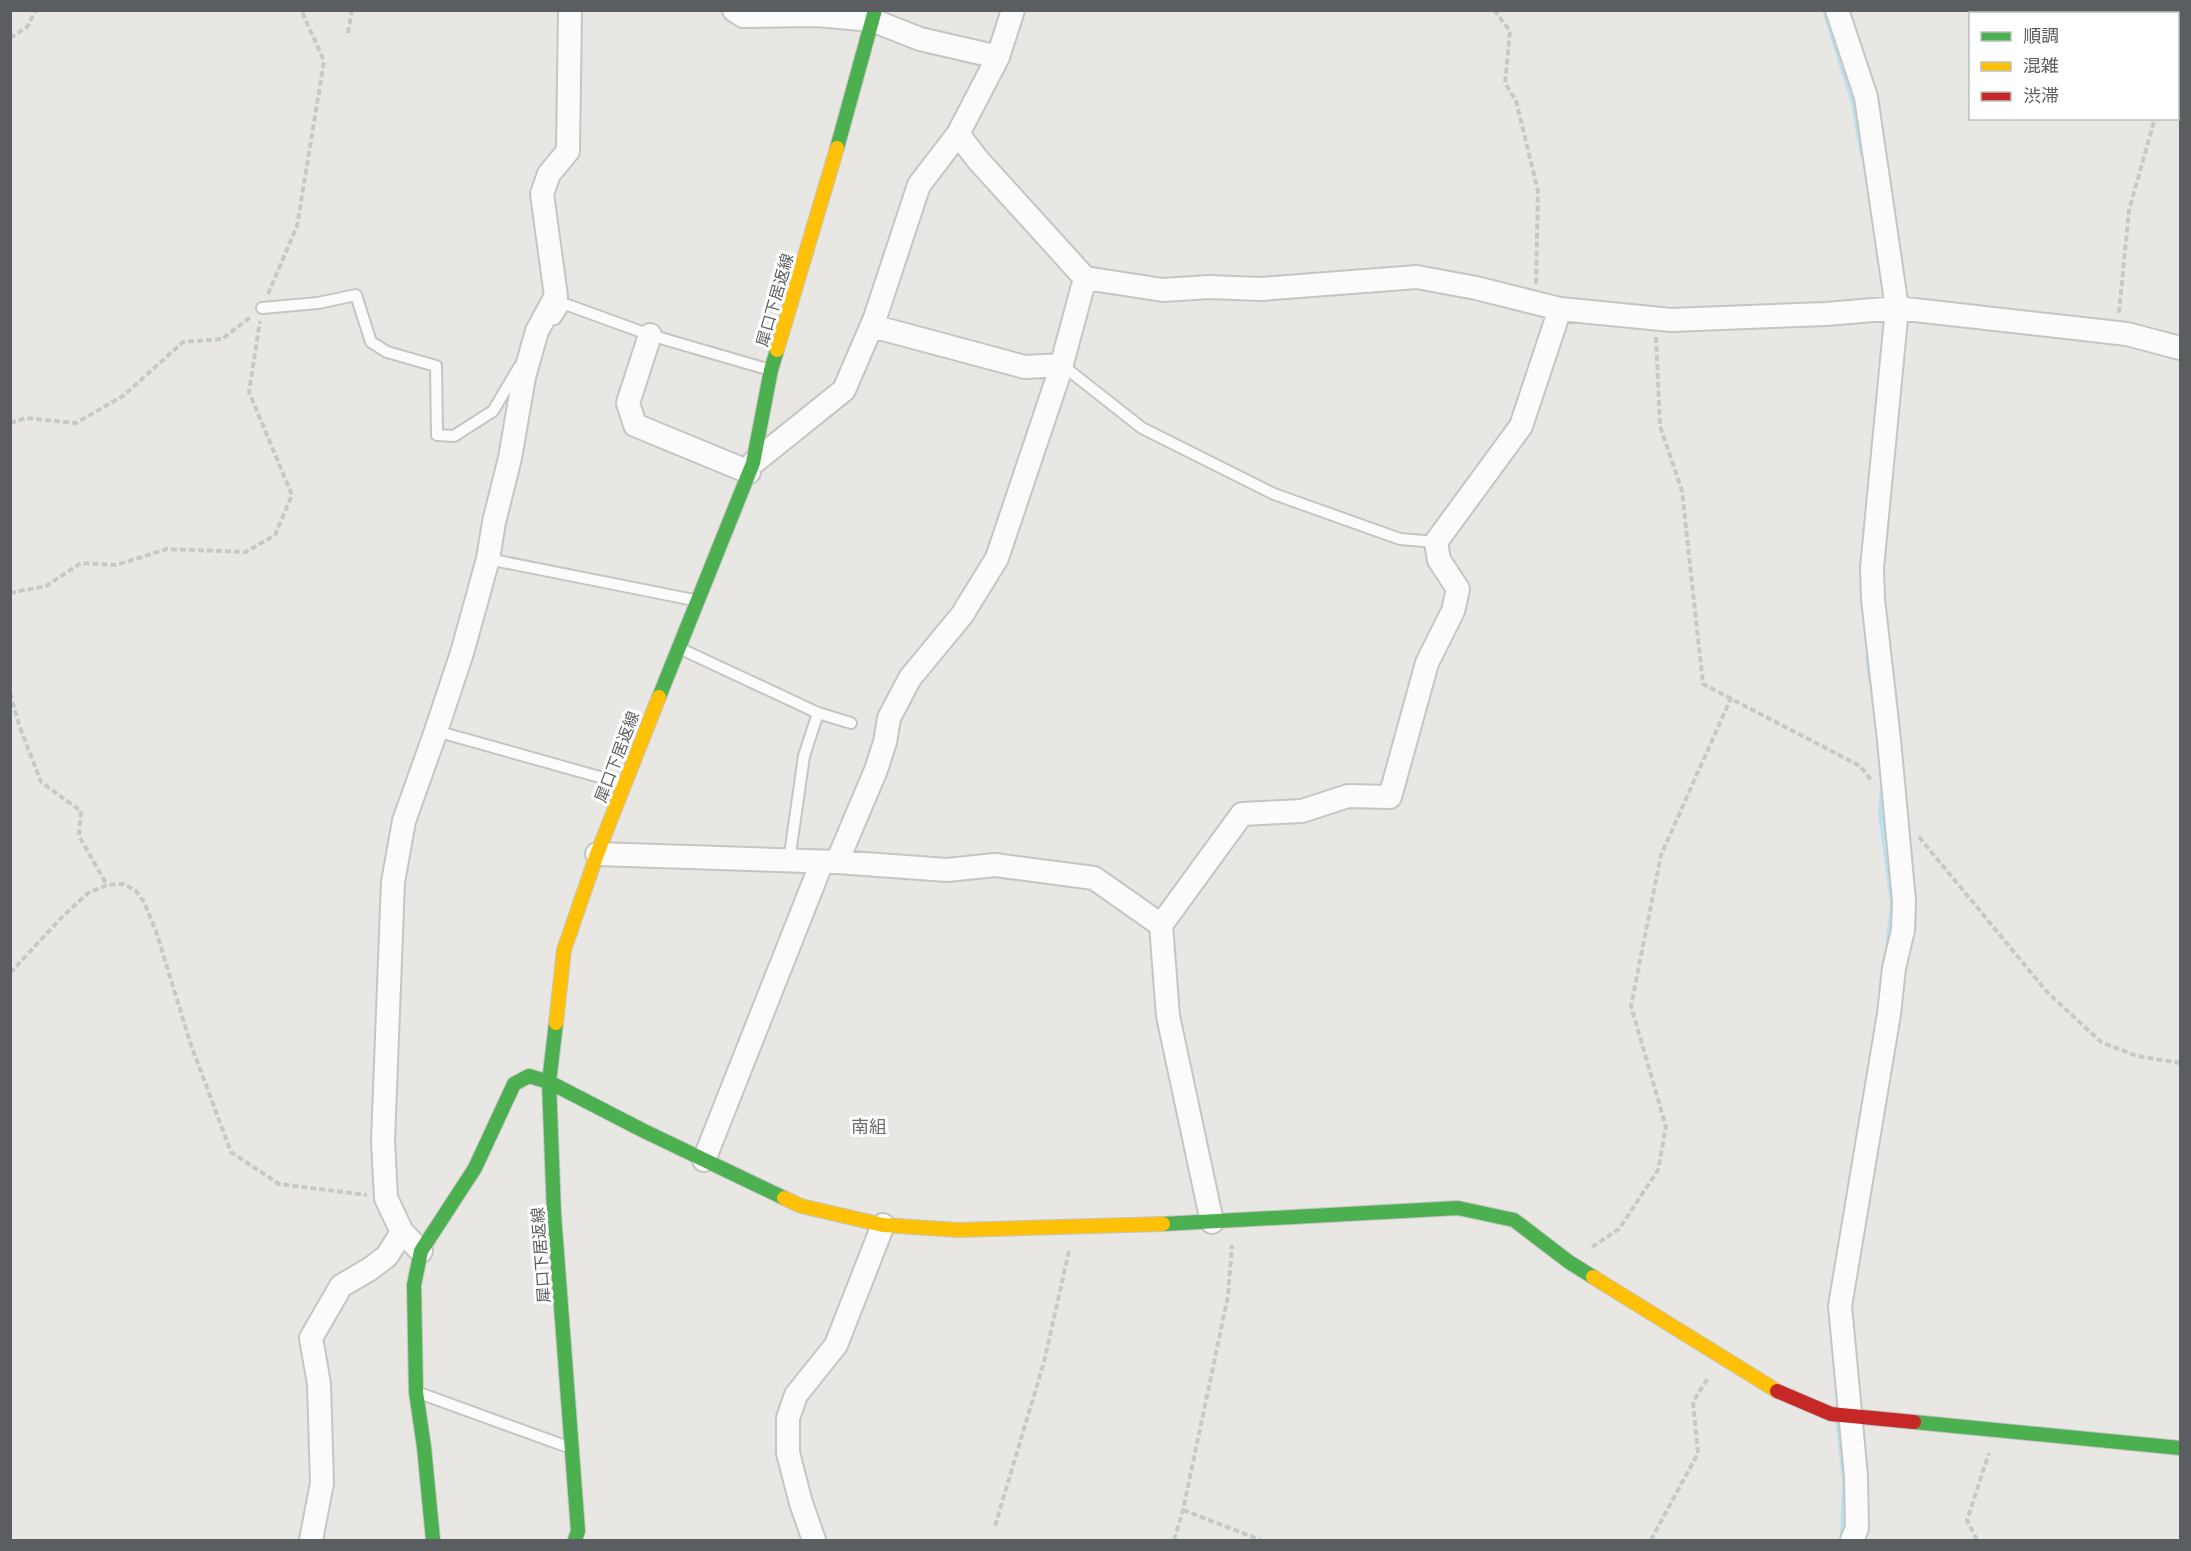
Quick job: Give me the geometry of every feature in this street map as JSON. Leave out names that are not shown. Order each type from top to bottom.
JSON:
[{"type":"street","points":[[421,1251],[402,1232],[386,1198],[383,1141],[393,882],[404,821],[462,653],[488,559],[527,366],[537,331],[556,296],[542,194],[549,174],[568,151],[570,10]]},
{"type":"street","points":[[734,10],[743,16],[874,15],[920,39],[998,57]]},
{"type":"street","points":[[650,335],[628,403],[635,425],[751,468],[844,390],[872,326],[919,185],[958,134],[998,57],[1012,10]]},
{"type":"street","points":[[1837,10],[1866,98],[1897,308],[1872,568],[1873,599],[1904,901],[1903,930],[1894,968],[1889,1014],[1840,1306],[1841,1415],[1856,1476],[1857,1528],[1852,1540]]},
{"type":"street","name":"犀口下居返線","points":[[575,1540],[578,1531],[554,1214],[549,1082],[564,950],[624,784],[751,468],[771,370],[874,15]]},
{"type":"street","points":[[958,134],[978,160],[1085,278],[1163,290],[1209,287],[1261,289],[1417,278],[1476,288],[1560,309],[1671,320],[1826,314],[1897,308],[2127,334],[2181,348]]},
{"type":"street","points":[[704,1160],[830,862],[876,770],[885,742],[888,718],[910,678],[962,615],[997,558],[1062,365],[1085,278]]},
{"type":"street","points":[[1212,1222],[1168,1016],[1161,925],[1242,814],[1302,811],[1348,796],[1390,797],[1426,663],[1453,610],[1458,589],[1439,560],[1436,542],[1521,426],[1560,309]]},
{"type":"street","points":[[872,326],[1025,367],[1062,365]]},
{"type":"street","points":[[597,854],[830,862],[947,870],[995,865],[1094,878],[1161,925]]},
{"type":"street","points":[[433,1540],[416,1392],[414,1285],[421,1251],[475,1168],[514,1084],[529,1076],[549,1082],[801,1206],[883,1225],[958,1230],[1212,1222],[1458,1208],[1514,1221],[1569,1262],[1773,1389],[1841,1415],[2181,1448]]},
{"type":"street","points":[[814,1540],[801,1503],[788,1453],[788,1418],[796,1395],[836,1345],[883,1225]]},
{"type":"street","points":[[311,1540],[322,1483],[320,1384],[311,1338],[341,1286],[387,1256],[402,1232]]},
{"type":"lane","points":[[262,309],[318,303],[356,295],[371,342],[387,352],[436,366],[437,435],[454,436],[493,411],[535,341]]},
{"type":"lane","points":[[527,366],[565,304],[650,335],[771,370]]},
{"type":"lane","points":[[1062,365],[1142,428],[1274,494],[1400,539],[1436,542]]},
{"type":"lane","points":[[488,559],[697,600]]},
{"type":"lane","points":[[678,647],[818,713],[851,723]]},
{"type":"lane","points":[[789,861],[804,756],[818,713]]},
{"type":"lane","points":[[436,731],[624,784]]},
{"type":"lane","points":[[416,1392],[587,1453]]},
{"type":"path","points":[[10,38],[27,27],[36,10]]},
{"type":"path","points":[[10,592],[46,586],[81,563],[116,565],[167,549],[246,552],[275,535],[292,495],[249,392],[262,309],[297,226],[324,61],[301,10]]},
{"type":"path","points":[[348,33],[352,10]]},
{"type":"path","points":[[1494,10],[1510,31],[1505,83],[1516,101],[1538,191],[1535,303]]},
{"type":"path","points":[[2118,334],[2120,287],[2129,210],[2154,120]]},
{"type":"path","points":[[10,423],[26,418],[76,423],[123,396],[183,342],[222,339],[262,309]]},
{"type":"path","points":[[1655,319],[1659,426],[1682,491],[1703,684],[1860,766],[1874,783]]},
{"type":"path","points":[[10,693],[19,725],[42,782],[81,812],[79,836],[107,885]]},
{"type":"path","points":[[1569,1262],[1619,1229],[1658,1170],[1666,1127],[1631,1006],[1661,855],[1731,698]]},
{"type":"path","points":[[1918,835],[2047,992],[2101,1042],[2137,1056],[2181,1063]]},
{"type":"path","points":[[10,973],[63,916],[88,893],[107,885],[124,884],[136,891],[144,902],[156,931],[191,1045],[231,1152],[279,1184],[386,1198]]},
{"type":"path","points":[[1174,1540],[1183,1510],[1228,1296],[1234,1221]]},
{"type":"path","points":[[995,1526],[1044,1362],[1074,1226]]},
{"type":"path","points":[[1651,1540],[1698,1453],[1693,1402],[1722,1357]]},
{"type":"path","points":[[1977,1540],[1967,1520],[1996,1430]]},
{"type":"path","points":[[1183,1510],[1260,1540]]},
{"type":"waterway","points":[[1825,10],[1854,103],[1863,155]]},
{"type":"waterway","points":[[1868,657],[1871,680]]},
{"type":"waterway","points":[[1883,788],[1881,812],[1893,903],[1888,950]]},
{"type":"waterway","points":[[1839,1424],[1845,1481],[1843,1539]]},
{"type":"traffic: fast","points":[[837,148],[875,10]]},
{"type":"traffic: fast","points":[[659,697],[753,463],[777,350]]},
{"type":"traffic: fast","points":[[556,1023],[549,1082],[554,1214],[578,1531],[575,1540]]},
{"type":"traffic: fast","points":[[433,1540],[416,1392],[414,1285],[421,1251],[475,1168],[514,1084],[529,1076],[549,1082],[644,1131],[784,1198]]},
{"type":"traffic: fast","points":[[1163,1224],[1458,1208],[1514,1220],[1569,1262],[1593,1277]]},
{"type":"traffic: fast","points":[[1914,1422],[2180,1448]]},
{"type":"traffic: slow","points":[[777,350],[837,148]]},
{"type":"traffic: slow","points":[[556,1023],[564,950],[597,854],[659,697]]},
{"type":"traffic: slow","points":[[784,1198],[801,1206],[883,1225],[958,1230],[1163,1224]]},
{"type":"traffic: slow","points":[[1593,1277],[1777,1391]]},
{"type":"traffic: jam","points":[[1777,1391],[1831,1414],[1914,1422]]},
{"type":"district","name":"南組","points":[[869,1127]]}]
